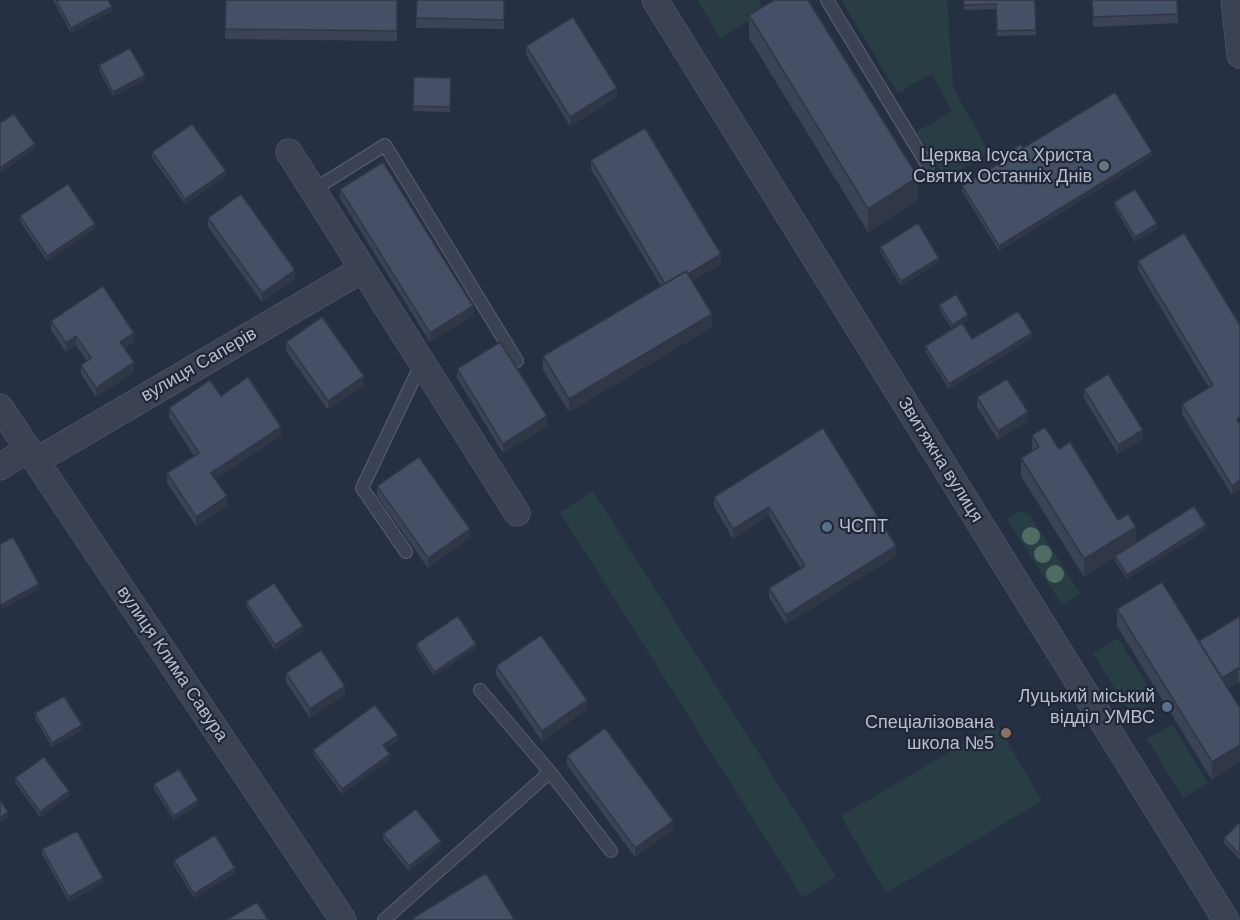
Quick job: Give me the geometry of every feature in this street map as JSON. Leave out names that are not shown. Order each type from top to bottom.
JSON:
[{"type":"street","name":"Звитяжна вулиця","points":[[655,0],[1226,920]]},
{"type":"street","points":[[1234,0],[1240,55]]},
{"type":"street","points":[[289,152],[517,513]]},
{"type":"street","name":"вулиця Саперів","points":[[0,467],[32,454],[363,269]]},
{"type":"street","name":"вулиця Клима Савура","points":[[0,407],[343,920]]},
{"type":"lane","points":[[827,0],[928,166]]},
{"type":"lane","points":[[313,190],[385,146],[517,361]]},
{"type":"lane","points":[[406,552],[362,488],[422,362]]},
{"type":"lane","points":[[480,690],[550,772],[611,851]]},
{"type":"lane","points":[[384,920],[550,772]]},
{"type":"green space","points":[[697,0],[758,0],[764,11],[720,38]]},
{"type":"green space","points":[[841,0],[947,0],[953,88],[989,152],[945,179],[917,132],[952,111],[931,74],[898,93]]},
{"type":"green space","points":[[593,491],[836,876],[803,898],[560,512]]},
{"type":"green space","points":[[1019,511],[1029,514],[1080,593],[1062,605],[1007,519]]},
{"type":"green space","points":[[1118,638],[1157,700],[1131,715],[1093,653]]},
{"type":"green space","points":[[997,724],[1042,801],[886,893],[841,816]]},
{"type":"green space","points":[[1172,724],[1208,783],[1183,798],[1147,739]]},
{"type":"building","points":[[56,0],[108,0],[112,7],[71,28]]},
{"type":"building","points":[[226,0],[397,0],[397,31],[225,29]]},
{"type":"building","points":[[417,0],[504,0],[504,20],[416,18]]},
{"type":"building","points":[[774,0],[808,0],[918,177],[868,209],[749,15]]},
{"type":"building","points":[[964,0],[1035,0],[1036,30],[997,31],[996,4],[964,5]]},
{"type":"building","points":[[1092,0],[1177,0],[1178,14],[1093,17]]},
{"type":"building","points":[[573,17],[617,88],[570,117],[526,46]]},
{"type":"building","points":[[130,48],[145,75],[113,92],[99,65]]},
{"type":"building","points":[[414,77],[451,78],[450,107],[413,106]]},
{"type":"building","points":[[1115,92],[1152,152],[999,246],[962,186],[1004,160],[1001,156],[1021,144],[1023,148]]},
{"type":"building","points":[[14,114],[35,144],[0,168],[0,123]]},
{"type":"building","points":[[192,124],[226,171],[185,199],[152,152]]},
{"type":"building","points":[[645,128],[721,254],[688,274],[686,271],[665,284],[591,160]]},
{"type":"building","points":[[383,162],[473,306],[430,333],[340,189]]},
{"type":"building","points":[[68,184],[95,224],[47,256],[20,216]]},
{"type":"building","points":[[1135,189],[1157,224],[1135,237],[1114,202]]},
{"type":"building","points":[[241,194],[295,270],[262,293],[208,218]]},
{"type":"building","points":[[918,223],[939,258],[901,281],[880,247]]},
{"type":"building","points":[[1184,233],[1240,325],[1240,417],[1237,419],[1240,425],[1240,480],[1232,486],[1182,404],[1213,385],[1138,261]]},
{"type":"building","points":[[686,271],[712,314],[569,399],[543,356]]},
{"type":"building","points":[[103,286],[134,333],[120,342],[134,362],[96,388],[81,365],[91,358],[76,336],[66,343],[51,321]]},
{"type":"building","points":[[956,294],[968,315],[952,325],[939,305]]},
{"type":"building","points":[[1018,311],[1032,333],[949,384],[925,346],[962,323],[972,339]]},
{"type":"building","points":[[322,317],[364,376],[328,401],[286,342]]},
{"type":"building","points":[[500,342],[547,416],[503,444],[457,369]]},
{"type":"building","points":[[1108,374],[1143,430],[1118,445],[1084,389]]},
{"type":"building","points":[[248,377],[281,427],[211,473],[227,496],[196,517],[167,473],[199,453],[169,408],[210,380],[221,396]]},
{"type":"building","points":[[1007,379],[1028,412],[998,431],[977,397]]},
{"type":"building","points":[[1045,427],[1059,449],[1070,442],[1118,520],[1128,514],[1136,527],[1084,559],[1021,458],[1039,447],[1032,435]]},
{"type":"building","name":"ЧСПТ","points":[[823,428],[896,546],[786,615],[769,588],[805,566],[769,507],[733,529],[714,497]]},
{"type":"building","points":[[419,457],[470,529],[428,558],[377,486]]},
{"type":"building","points":[[1194,506],[1206,525],[1127,575],[1115,556]]},
{"type":"building","points":[[13,537],[39,584],[1,605],[0,544]]},
{"type":"building","points":[[1162,582],[1240,708],[1240,745],[1212,762],[1117,609]]},
{"type":"building","points":[[274,583],[303,626],[275,645],[246,602]]},
{"type":"building","points":[[458,616],[476,644],[434,672],[416,644]]},
{"type":"building","points":[[1240,616],[1240,670],[1238,668],[1222,678],[1199,641]]},
{"type":"building","points":[[541,635],[587,700],[542,731],[496,666]]},
{"type":"building","points":[[321,650],[345,686],[310,709],[286,673]]},
{"type":"building","points":[[64,696],[82,725],[52,743],[35,713]]},
{"type":"building","points":[[375,705],[398,735],[383,745],[390,754],[342,789],[313,750]]},
{"type":"building","points":[[605,728],[673,821],[635,848],[567,756]]},
{"type":"building","points":[[44,757],[69,791],[40,812],[15,778]]},
{"type":"building","points":[[179,769],[198,800],[174,816],[154,784]]},
{"type":"building","points":[[0,800],[8,812],[0,818]]},
{"type":"building","points":[[416,809],[441,841],[409,866],[383,834]]},
{"type":"building","points":[[1240,822],[1240,855],[1224,838]]},
{"type":"building","points":[[77,831],[103,878],[69,897],[42,849]]},
{"type":"building","points":[[215,835],[235,868],[194,894],[174,860]]},
{"type":"building","points":[[486,873],[514,919],[414,920],[413,918]]},
{"type":"building","points":[[257,902],[268,920],[227,920]]},
{"type":"place","name":"Церква Ісуса Христа Святих Останніх Днів","points":[[1104,166]]},
{"type":"place","name":"ЧСПТ","points":[[827,527]]},
{"type":"place","name":"Луцький міський відділ УМВС","points":[[1167,707]]},
{"type":"place","name":"Спеціалізована школа №5","points":[[1006,733]]}]
